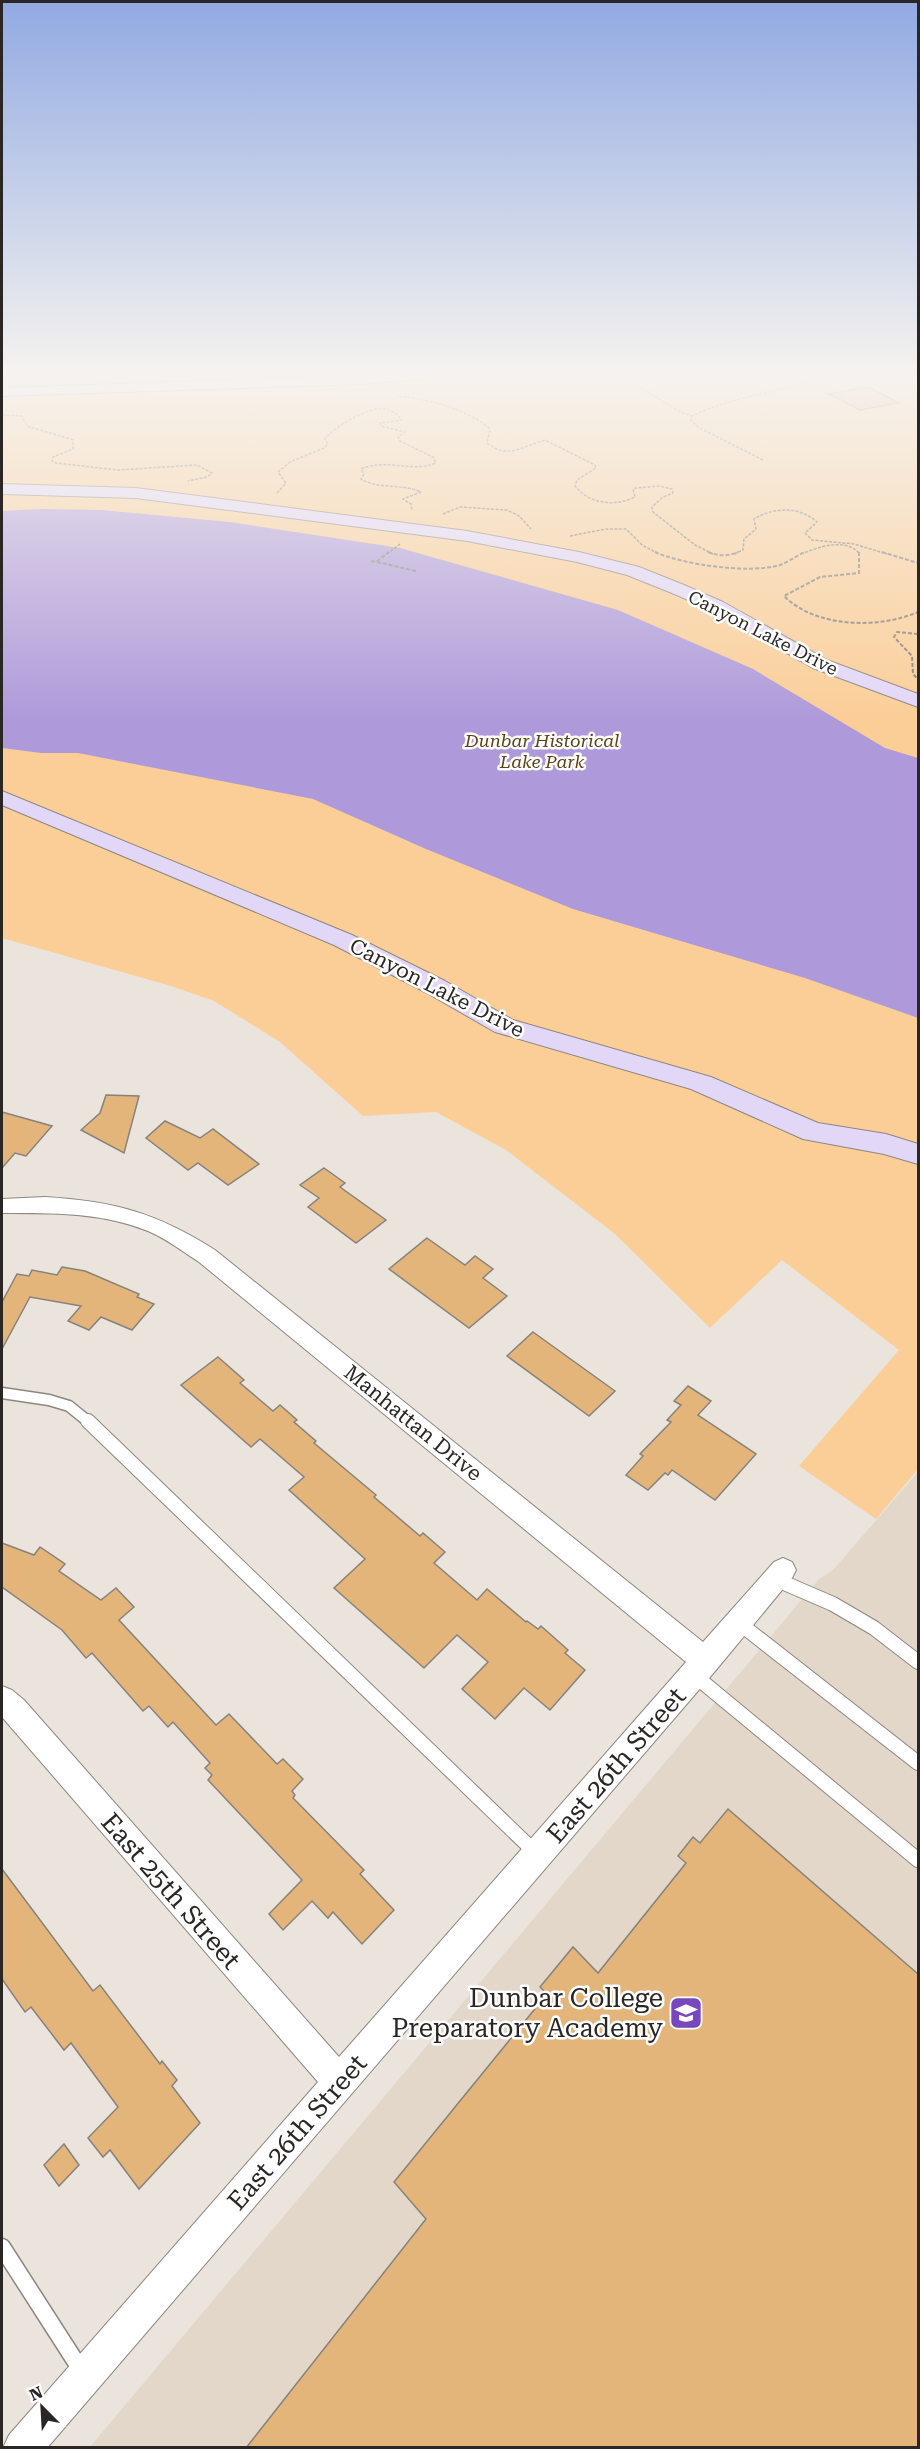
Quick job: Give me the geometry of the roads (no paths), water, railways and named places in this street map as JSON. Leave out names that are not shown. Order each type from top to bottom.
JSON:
[{"type":"street","name":"Canyon Lake Drive","points":[[53,489],[136,493],[467,536],[579,556],[633,572],[698,597],[820,664],[918,701]]},
{"type":"street","name":"Canyon Lake Drive","points":[[2,797],[343,940],[436,987],[504,1026],[701,1083],[813,1132],[886,1144],[918,1154]]},
{"type":"street","name":"Manhattan Drive","points":[[2,1206],[68,1206],[106,1212],[144,1222],[175,1235],[207,1256],[700,1668]]},
{"type":"street","name":"East 26th Street","points":[[22,2448],[83,2375],[340,2084],[779,1574]]},
{"type":"street","name":"East 25th Street","points":[[2,1699],[340,2084]]},
{"type":"lane","points":[[2,1393],[49,1400],[69,1406],[103,1433],[538,1855]]},
{"type":"lane","points":[[779,1574],[874,1628],[918,1662]]},
{"type":"lane","points":[[738,1623],[918,1763]]},
{"type":"lane","points":[[700,1668],[918,1860]]},
{"type":"lane","points":[[2,2247],[83,2375]]},
{"type":"place","name":"Dunbar College Preparatory Academy","points":[[686,2013]]},
{"type":"park label","name":"Dunbar Historical Lake Park","points":[[542,751]]}]
